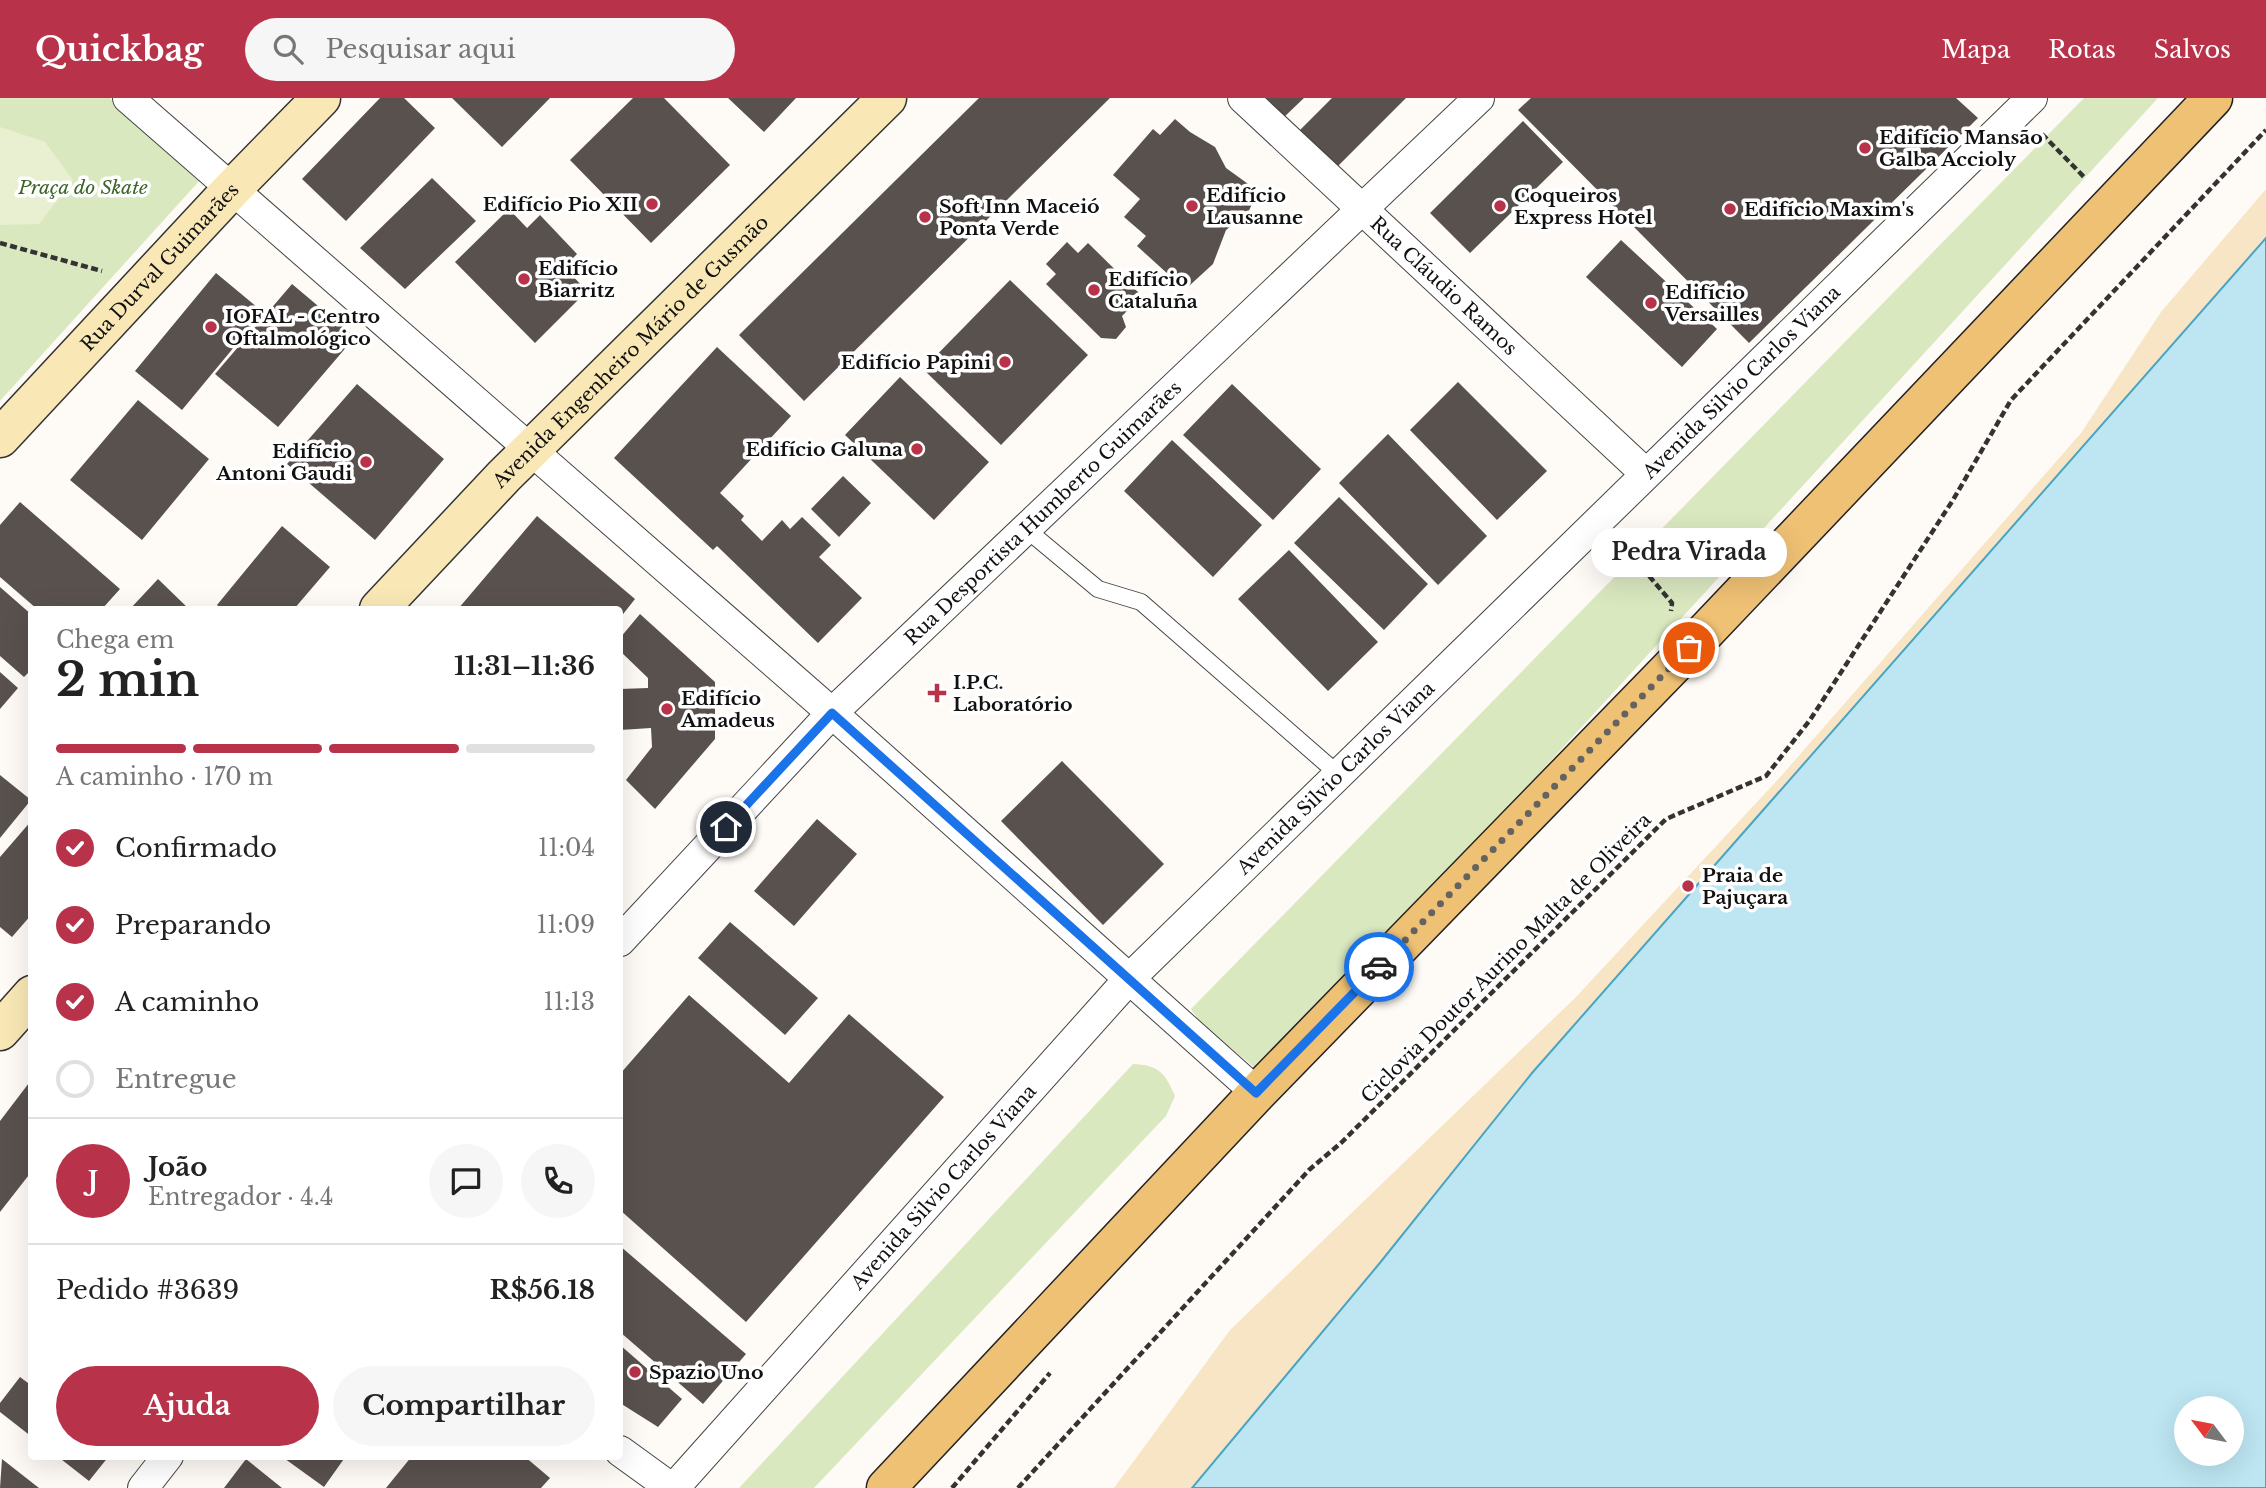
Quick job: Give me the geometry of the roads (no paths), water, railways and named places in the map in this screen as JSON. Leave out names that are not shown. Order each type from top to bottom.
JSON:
[{"type":"main road","points":[[886,1488],[1256,1093],[1709,628],[2213,98]]},
{"type":"street","points":[[128,98],[832,713],[1256,1093]]},
{"type":"street","name":"Rua Durval Guimarães","points":[[0,438],[232,189],[321,98]]},
{"type":"street","name":"Avenida Engenheiro Mário de Gusmão","points":[[382,606],[504,476],[887,98]]},
{"type":"street","name":"Rua Cláudio Ramos","points":[[1243,98],[1645,473]]},
{"type":"street","name":"Rua Desportista Humberto Guimarães","points":[[623,938],[832,713],[1479,98]]},
{"type":"street","name":"Avenida Silvio Carlos Viana","points":[[672,1488],[1128,980],[2026,104]]},
{"type":"street","points":[[623,1453],[672,1488]]},
{"type":"street","points":[[143,1488],[165,1460]]},
{"type":"lane","points":[[1026,529],[1098,589],[1141,602],[1338,774]]},
{"type":"water","points":[[2266,238],[2266,1488],[1192,1488],[1379,1264],[1532,1073]]},
{"type":"place","name":"Edifício Mansão Galba Accioly","points":[[1865,148]]},
{"type":"place","name":"Edifício Pio XII","points":[[652,204]]},
{"type":"place","name":"Edifício Lausanne","points":[[1192,206]]},
{"type":"place","name":"Coqueiros Express Hotel","points":[[1500,206]]},
{"type":"place","name":"Edifício Maxim's","points":[[1730,209]]},
{"type":"place","name":"Soft Inn Maceió Ponta Verde","points":[[925,217]]},
{"type":"place","name":"Edifício Biarritz","points":[[524,279]]},
{"type":"place","name":"Edifício Cataluña","points":[[1094,290]]},
{"type":"place","name":"Edifício Versailles","points":[[1651,303]]},
{"type":"place","name":"IOFAL - Centro Oftalmológico","points":[[211,327]]},
{"type":"place","name":"Edifício Papini","points":[[1005,362]]},
{"type":"place","name":"Edifício Galuna","points":[[917,449]]},
{"type":"place","name":"Edifício Antoni Gaudi","points":[[366,462]]},
{"type":"place","name":"Pedra Virada","points":[[1689,648]]},
{"type":"place","name":"I.P.C. Laboratório","points":[[937,693]]},
{"type":"place","name":"Edifício Amadeus","points":[[667,709]]},
{"type":"place","name":"Praia de Pajuçara","points":[[1688,886]]},
{"type":"place","name":"Spazio Uno","points":[[635,1372]]},
{"type":"park label","name":"Praça do Skate","points":[[83,187]]}]
